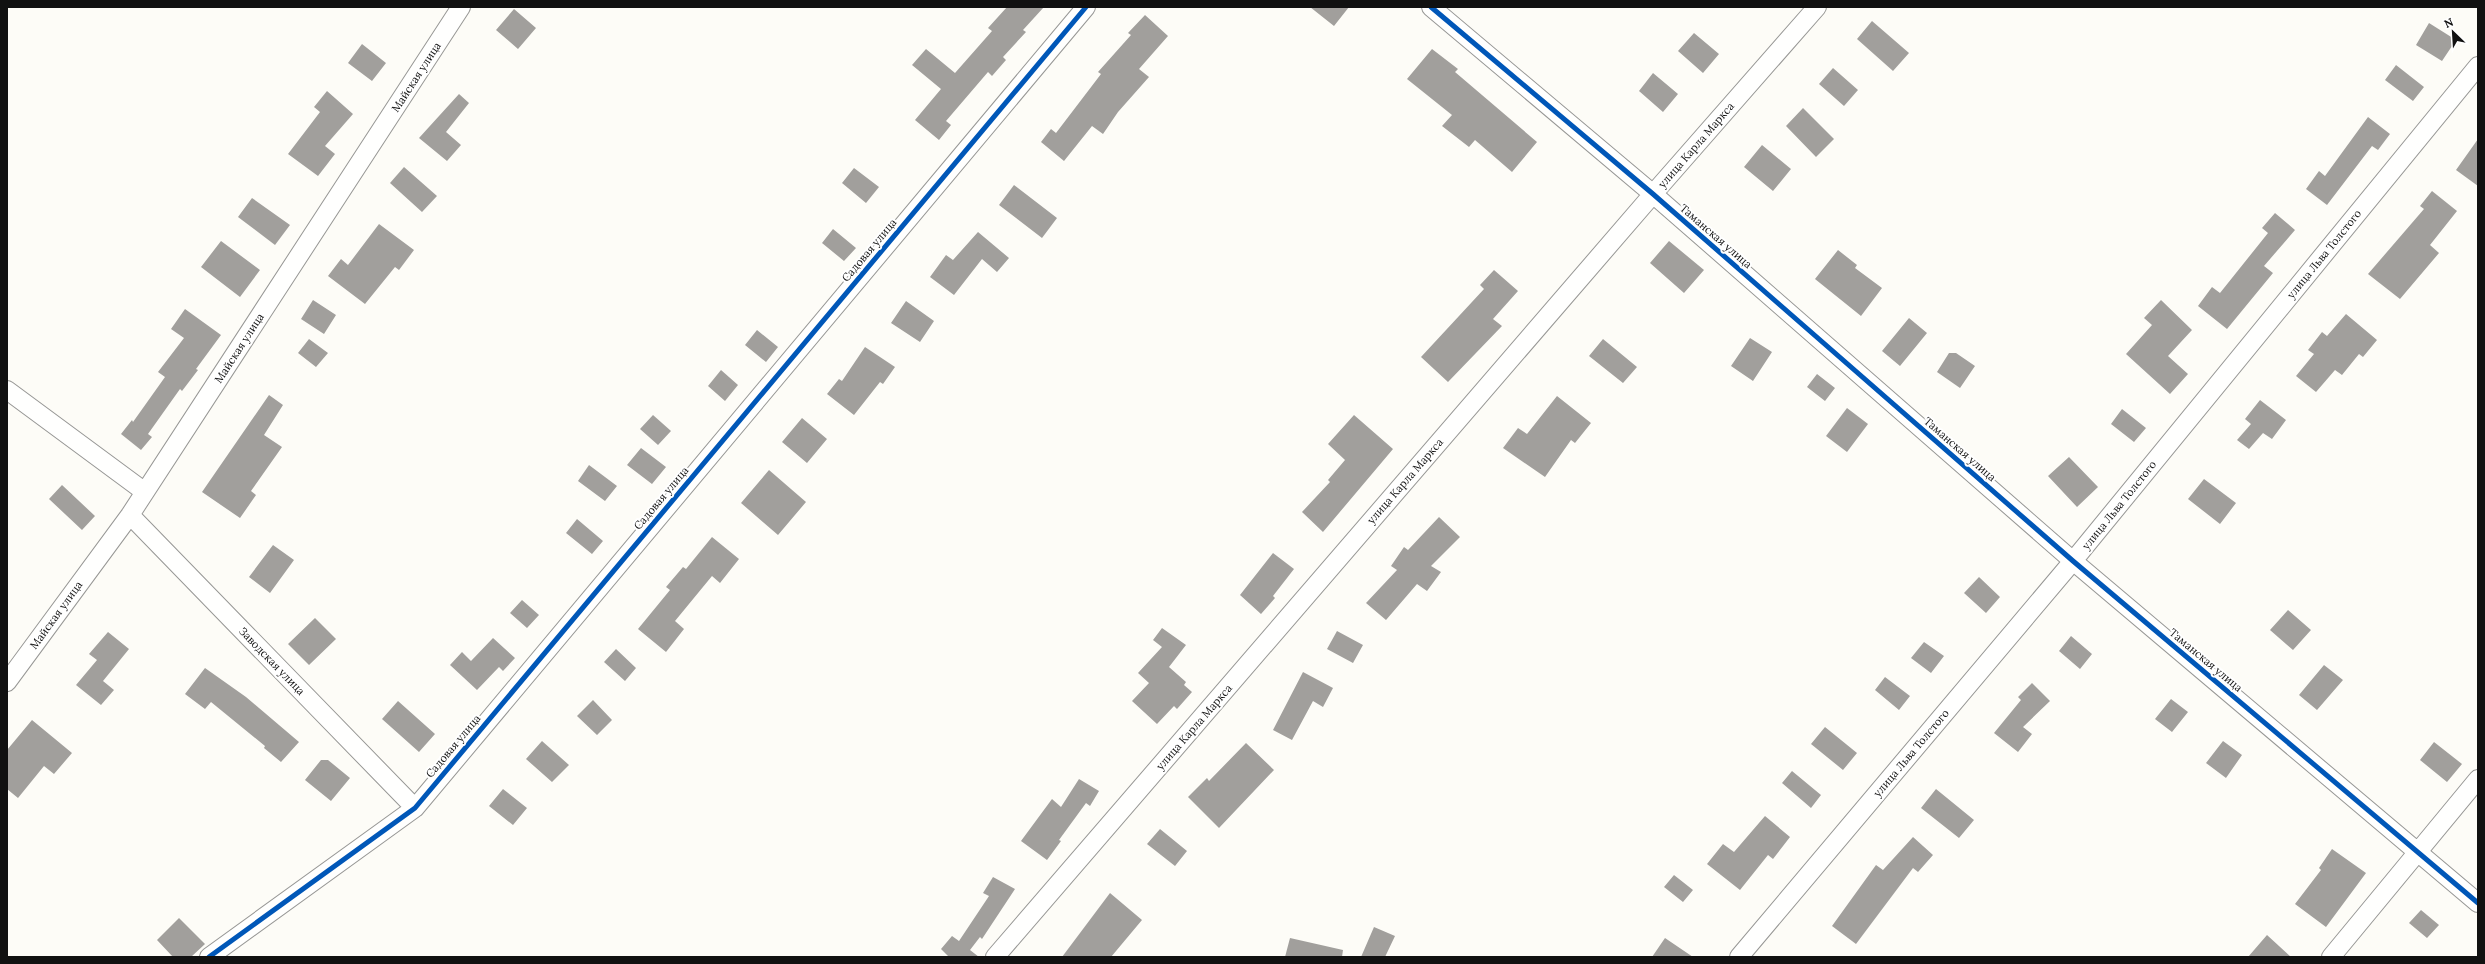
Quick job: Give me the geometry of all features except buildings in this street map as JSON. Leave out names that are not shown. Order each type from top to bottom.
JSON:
[{"type":"street","name":"Майская улица","points":[[7,682],[130,515],[461,7]]},
{"type":"street","name":"Садовая улица","points":[[209,957],[415,808],[1086,7]]},
{"type":"street","name":"Таманская улица","points":[[1432,7],[1653,194],[2073,561],[2478,903]]},
{"type":"street","name":"улица Карла Маркса","points":[[995,957],[1653,194],[1817,7]]},
{"type":"street","name":"улица Льва Толстого","points":[[1739,957],[2073,561],[2478,66]]},
{"type":"street","points":[[7,390],[145,492]]},
{"type":"street","name":"Заводская улица","points":[[130,515],[415,808]]},
{"type":"street","points":[[2332,957],[2478,778]]},
{"type":"cycle path","points":[[209,957],[415,808],[1086,7]]},
{"type":"cycle path","points":[[1431,7],[1653,194],[2073,561],[2478,903]]}]
